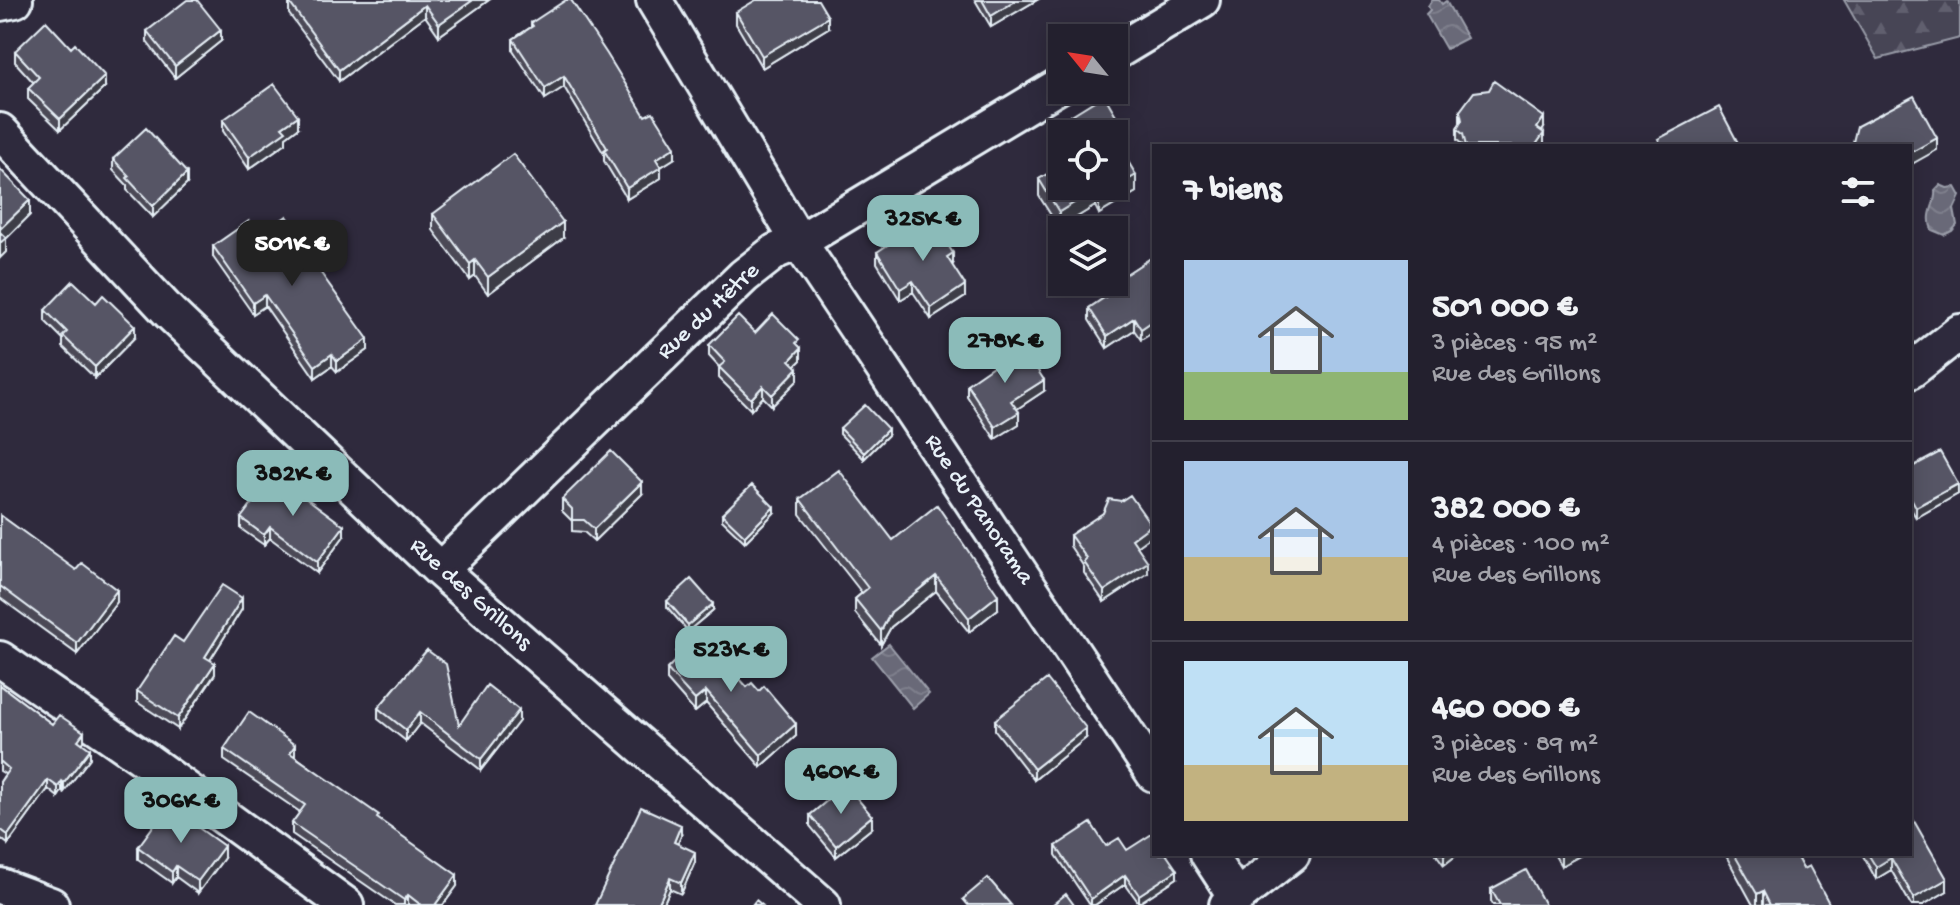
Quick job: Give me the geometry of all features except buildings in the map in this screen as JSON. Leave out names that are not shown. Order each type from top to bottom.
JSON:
[{"type":"street","points":[[0,3],[15,0]]},
{"type":"street","name":"Rue du Panorama","points":[[654,0],[799,242],[1152,771]]},
{"type":"street","points":[[1128,45],[1202,0]]},
{"type":"street","name":"Rue du Hêtre","points":[[440,570],[744,276],[776,251],[799,242],[1048,92]]},
{"type":"street","name":"Rue des Grillons","points":[[0,131],[170,313],[440,570],[823,905]]},
{"type":"street","points":[[1912,369],[1960,332]]},
{"type":"street","points":[[0,659],[346,905]]},
{"type":"street","points":[[1209,856],[1232,901],[1289,856]]},
{"type":"street","points":[[0,886],[51,905]]},
{"type":"green space","points":[[1844,0],[1960,0],[1960,38],[1878,59]]},
{"type":"water","points":[[1432,0],[1439,0],[1442,4],[1446,1],[1467,38],[1446,49],[1426,14]]},
{"type":"water","points":[[1940,185],[1955,187],[1960,196],[1954,209],[1957,225],[1944,235],[1932,230],[1930,224],[1935,190]]},
{"type":"water","points":[[889,644],[929,694],[913,708],[872,657]]}]
